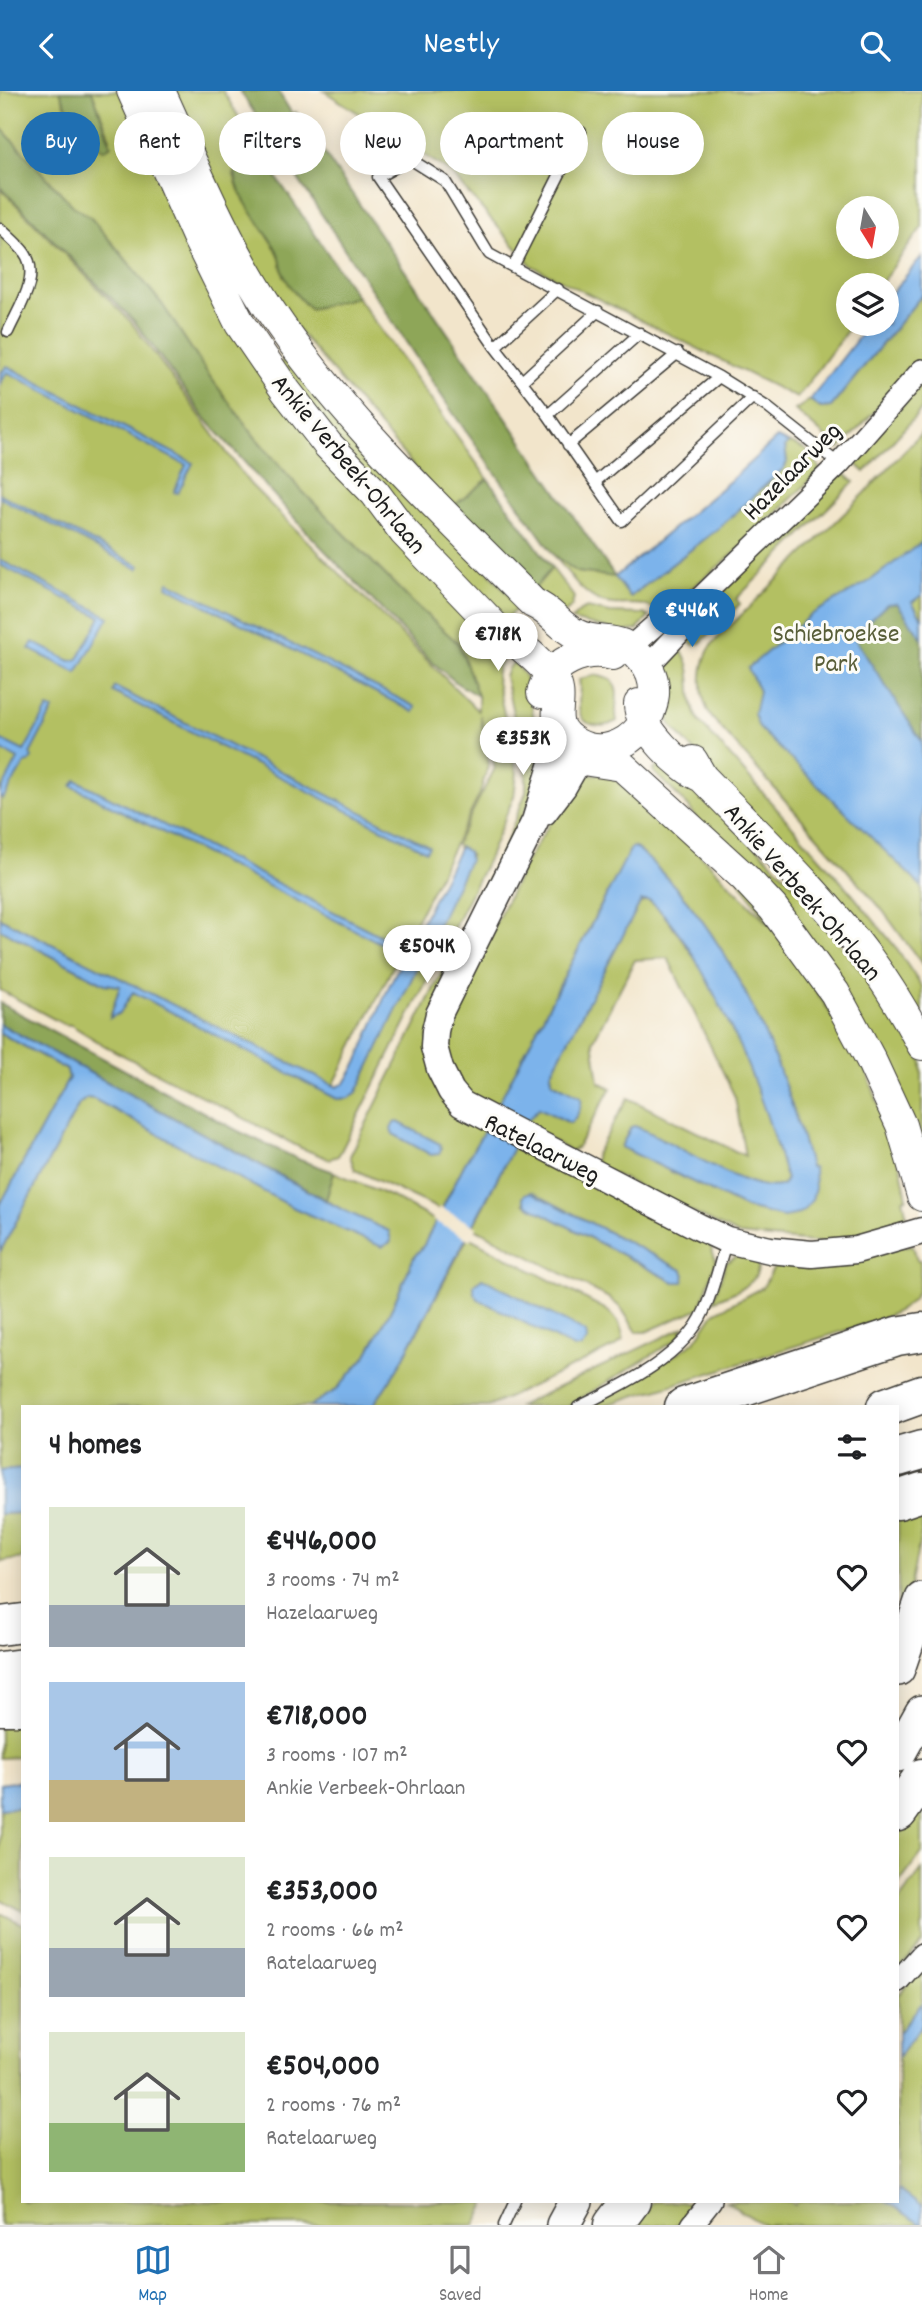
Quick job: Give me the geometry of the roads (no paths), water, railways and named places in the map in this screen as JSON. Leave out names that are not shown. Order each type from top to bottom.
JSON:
[{"type":"highway","points":[[690,1405],[909,1334],[922,1303]]},
{"type":"highway","points":[[892,1405],[922,1395]]},
{"type":"highway","points":[[899,1457],[922,1450]]},
{"type":"highway","points":[[899,1500],[922,1492]]},
{"type":"highway","points":[[0,1626],[21,1623]]},
{"type":"highway","points":[[0,1671],[21,1668]]},
{"type":"highway","points":[[0,1706],[21,1706]]},
{"type":"highway","points":[[899,1811],[922,1778]]},
{"type":"highway","points":[[613,2225],[630,2203]]},
{"type":"main road","name":"Ankie Verbeek-Ohrlaan","points":[[132,91],[197,237],[240,324],[286,391],[328,445],[375,493],[404,532],[499,631],[506,646],[547,681]]},
{"type":"main road","name":"Ankie Verbeek-Ohrlaan","points":[[160,91],[222,227],[270,309],[356,423],[533,603],[546,609],[565,627],[578,646]]},
{"type":"main road","points":[[618,642],[631,657],[653,679],[654,691],[647,717],[614,755],[598,749],[575,751],[577,744],[561,729],[557,718],[556,684],[547,681],[578,646],[618,642]]},
{"type":"main road","name":"Ankie Verbeek-Ohrlaan","points":[[647,717],[698,765],[702,778],[794,873],[869,958],[902,1008],[922,1045]]},
{"type":"main road","name":"Ankie Verbeek-Ohrlaan","points":[[614,755],[665,789],[701,839],[773,908],[835,993],[871,1060],[901,1125],[922,1196]]},
{"type":"main road","points":[[899,1666],[922,1599]]},
{"type":"main road","points":[[899,1753],[922,1711]]},
{"type":"main road","points":[[564,2225],[575,2203]]},
{"type":"main road","points":[[599,2225],[609,2203]]},
{"type":"street","name":"Hazelaarweg","points":[[631,657],[683,629],[694,604],[839,464],[922,370]]},
{"type":"street","name":"Ratelaarweg","points":[[575,751],[535,821],[439,1014],[434,1047],[440,1069],[451,1091],[462,1104],[504,1128],[727,1240],[812,1254],[856,1250],[922,1230]]},
{"type":"street","points":[[899,1981],[922,1954]]},
{"type":"street","points":[[694,2223],[709,2203]]},
{"type":"lane","points":[[753,397],[622,520],[548,415],[495,347],[378,177],[410,159],[444,181],[489,254],[678,353],[753,397],[839,464]]},
{"type":"lane","points":[[513,267],[559,175]]},
{"type":"lane","points":[[0,228],[24,253],[31,265],[30,279],[8,332]]},
{"type":"lane","points":[[495,347],[558,289]]},
{"type":"lane","points":[[522,381],[598,311]]},
{"type":"lane","points":[[548,415],[640,333]]},
{"type":"lane","points":[[568,446],[678,353]]},
{"type":"lane","points":[[595,482],[719,377]]},
{"type":"lane","points":[[582,1405],[650,1367],[672,1352],[691,1334],[704,1311],[727,1240]]},
{"type":"lane","points":[[504,2225],[514,2203]]},
{"type":"water","points":[[922,256],[922,295],[899,323],[899,284]]},
{"type":"water","points":[[860,336],[889,336],[831,407],[821,408],[810,400]]},
{"type":"water","points":[[7,366],[193,463],[178,493],[174,492],[186,465],[7,372],[0,385],[0,374]]},
{"type":"water","points":[[777,438],[788,443],[785,447],[787,462],[784,468],[720,527],[630,597],[615,577]]},
{"type":"water","points":[[0,494],[140,566],[138,569],[0,498]]},
{"type":"water","points":[[922,542],[922,595],[912,602],[922,618],[922,638],[897,603],[887,604],[853,636],[922,742],[922,887],[759,728],[754,714],[759,691],[748,668],[812,614],[868,582]]},
{"type":"water","points":[[0,560],[109,617],[77,673],[29,649],[33,642],[70,661],[78,659],[101,617],[0,565]]},
{"type":"water","points":[[169,582],[416,707],[414,712],[167,586]]},
{"type":"water","points":[[115,687],[429,847],[426,851],[113,692]]},
{"type":"water","points":[[48,708],[53,710],[30,754],[32,758],[25,763],[3,799],[0,793],[18,759],[0,749],[0,739],[24,751]]},
{"type":"water","points":[[76,780],[385,938],[382,944],[72,786]]},
{"type":"water","points":[[460,847],[468,852],[469,860],[357,1092],[349,1098],[337,1099],[133,992],[120,1013],[110,1018],[120,986],[105,984],[0,929],[0,918],[337,1087],[345,1083],[357,1063],[389,986]]},
{"type":"water","points":[[634,847],[652,862],[689,903],[713,936],[754,1010],[786,1089],[810,1167],[814,1168],[815,1188],[812,1200],[803,1211],[783,1217],[746,1208],[621,1147],[634,1126],[751,1183],[769,1187],[783,1185],[786,1179],[753,1079],[709,984],[668,919],[650,901],[641,901],[551,1073],[552,1082],[581,1097],[575,1118],[570,1123],[539,1108],[507,1142],[514,1146],[398,1368],[373,1405],[311,1405],[336,1390],[367,1355],[393,1306],[414,1257],[424,1245],[464,1165],[484,1131],[491,1134],[496,1108],[631,848]]},
{"type":"water","points":[[0,1024],[343,1210],[389,1231],[391,1242],[382,1247],[294,1208],[94,1099],[87,1098],[79,1104],[0,1252],[0,1205],[69,1078],[67,1070],[0,1033]]},
{"type":"water","points":[[398,1122],[440,1144],[439,1154],[431,1155],[393,1134],[391,1129],[394,1123]]},
{"type":"water","points":[[531,1192],[682,1270],[685,1275],[683,1282],[674,1282],[527,1205],[523,1198]]},
{"type":"water","points":[[482,1278],[578,1328],[586,1333],[587,1340],[581,1348],[574,1348],[478,1299],[474,1293],[474,1285]]},
{"type":"water","points":[[21,1469],[21,1513],[0,1514],[0,1471]]},
{"type":"water","points":[[21,1781],[21,1807],[0,1809],[0,1784]]},
{"type":"water","points":[[922,2003],[922,2025],[899,2056],[899,2032]]},
{"type":"water","points":[[899,2190],[922,2207],[922,2225],[889,2203],[899,2203]]},
{"type":"park label","name":"Schiebroekse Park","points":[[836,646]]}]
